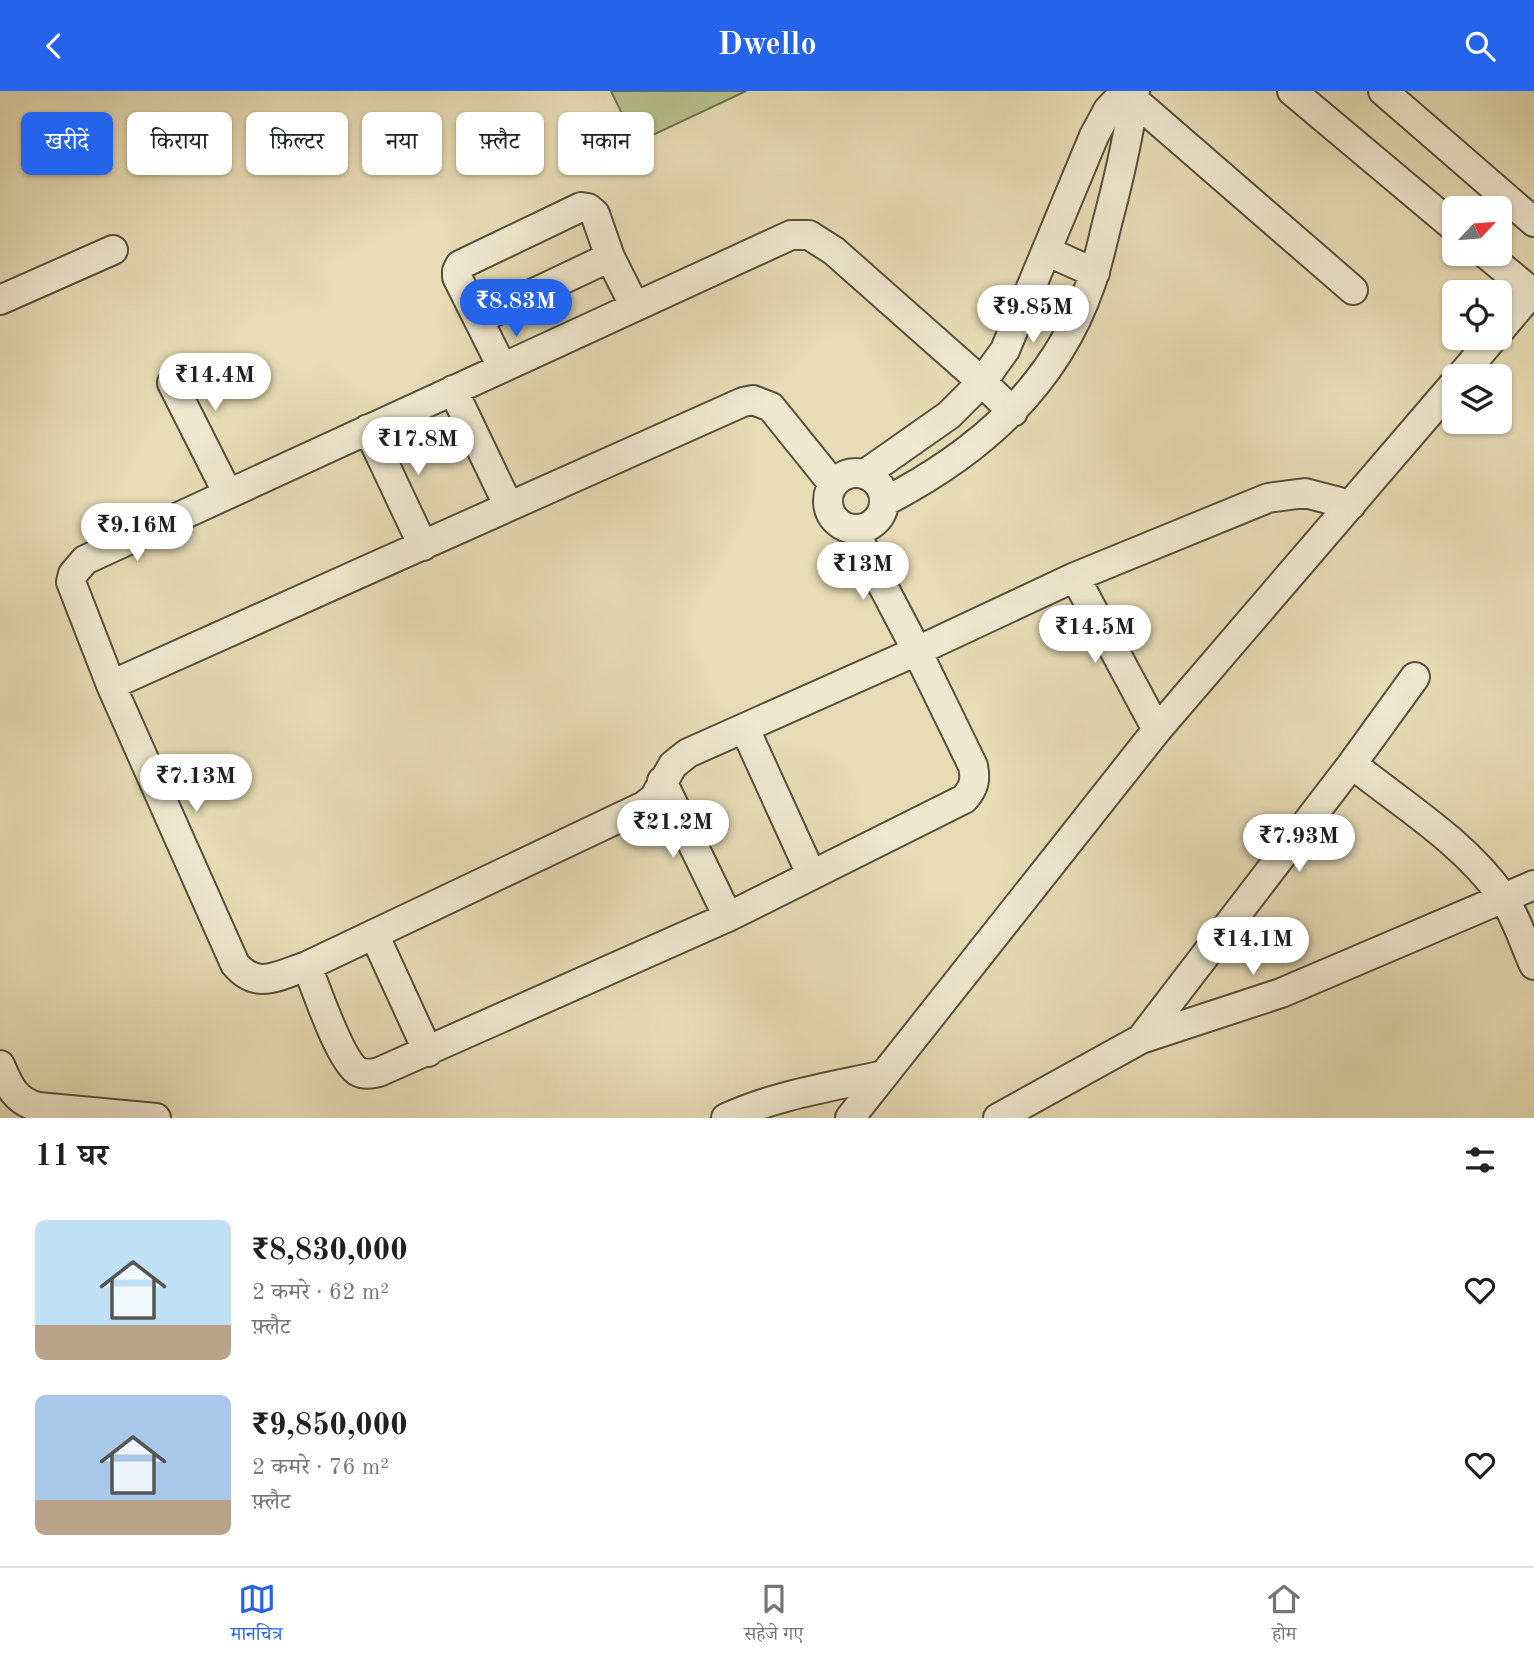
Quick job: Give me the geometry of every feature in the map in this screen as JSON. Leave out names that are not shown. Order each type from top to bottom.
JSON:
[{"type":"street","points":[[1292,91],[1442,217]]},
{"type":"street","points":[[1384,91],[1534,222]]},
{"type":"street","points":[[865,474],[949,415],[982,382],[1005,350],[1084,159],[1120,101]]},
{"type":"street","points":[[884,502],[920,483],[975,446],[1013,412],[1056,355],[1082,308],[1094,273],[1120,101]]},
{"type":"street","points":[[1120,101],[1353,290]]},
{"type":"street","points":[[502,367],[457,277],[460,265],[581,207],[588,208],[595,214],[610,257],[635,305]]},
{"type":"street","points":[[1013,412],[834,251],[809,235],[800,233],[779,238],[85,560],[73,574],[71,582],[111,685],[235,964],[244,974],[256,980],[307,965],[644,806],[654,798],[673,765],[688,753],[1075,577],[1268,498],[1305,493],[1351,505]]},
{"type":"street","points":[[0,300],[113,250]]},
{"type":"street","points":[[1046,251],[1094,273]]},
{"type":"street","points":[[479,319],[610,257]]},
{"type":"street","points":[[1500,266],[1533,293],[1512,317]]},
{"type":"street","points":[[1471,364],[1483,350]]},
{"type":"street","points":[[172,383],[228,494]]},
{"type":"street","points":[[453,390],[508,505]]},
{"type":"street","points":[[850,1118],[1157,730],[1442,398]]},
{"type":"street","points":[[111,685],[743,402],[761,401],[771,407],[834,484]]},
{"type":"street","points":[[368,429],[423,546]]},
{"type":"street","points":[[854,473],[865,474],[876,480],[882,490],[882,513],[875,522],[864,528],[853,529],[842,525],[833,517],[829,506],[829,495],[834,484],[842,476],[854,473]]},
{"type":"street","points":[[307,965],[344,1053],[358,1072],[379,1072],[727,916],[964,799],[971,791],[975,778],[973,766],[853,529]]},
{"type":"street","points":[[1075,577],[1157,730]]},
{"type":"street","points":[[1141,1039],[1352,764],[1415,677]]},
{"type":"street","points":[[745,729],[811,874]]},
{"type":"street","points":[[1352,764],[1465,854],[1504,898],[1534,965]]},
{"type":"street","points":[[662,781],[727,916]]},
{"type":"street","points":[[998,1118],[1141,1039],[1281,993],[1534,885]]},
{"type":"street","points":[[374,934],[428,1052]]},
{"type":"street","points":[[0,1065],[10,1089],[26,1104],[156,1118]]},
{"type":"street","points":[[726,1118],[782,1097],[884,1075]]},
{"type":"green space","points":[[611,91],[746,91],[654,134],[654,112],[621,112]]}]
